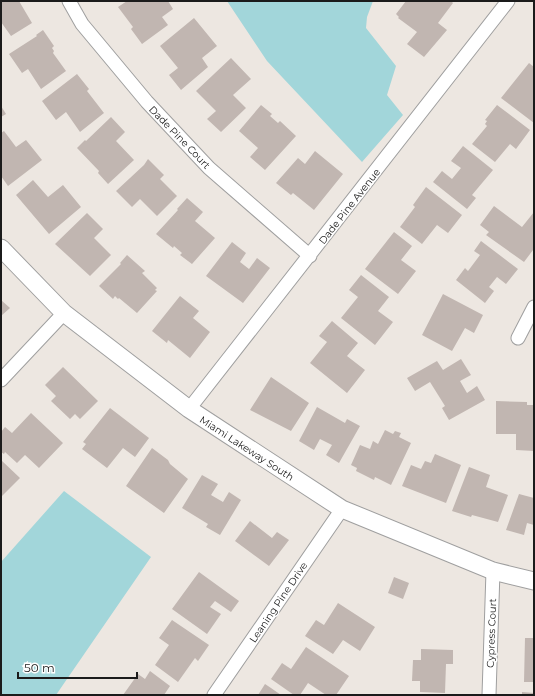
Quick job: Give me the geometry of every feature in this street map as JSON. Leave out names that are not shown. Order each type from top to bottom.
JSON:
[{"type":"street","name":"Dade Pine Court","points":[[69,1],[82,24],[148,102],[209,168],[310,256]]},
{"type":"street","name":"Dade Pine Avenue","points":[[189,409],[508,1]]},
{"type":"street","name":"Miami Lakeway South","points":[[1,248],[64,313],[189,409],[342,509],[493,571],[534,581]]},
{"type":"street","points":[[518,338],[534,307]]},
{"type":"street","points":[[1,380],[64,313]]},
{"type":"street","name":"Leaning Pine Drive","points":[[214,695],[342,509]]},
{"type":"street","name":"Cypress Court","points":[[489,695],[493,571]]},
{"type":"water","points":[[227,1],[373,1],[367,17],[366,28],[396,66],[387,95],[403,115],[362,162],[267,61]]},
{"type":"water","points":[[64,491],[151,557],[56,695],[1,695],[1,562]]},
{"type":"building","points":[[1,1],[19,1],[32,23],[11,36],[1,22]]},
{"type":"building","points":[[127,1],[168,1],[173,9],[162,17],[168,25],[142,44],[131,29],[133,27],[118,7]]},
{"type":"building","points":[[406,1],[451,1],[453,3],[438,23],[447,30],[424,57],[407,44],[417,32],[398,18],[399,17],[396,14]]},
{"type":"building","points":[[194,18],[217,46],[202,58],[208,67],[181,90],[169,75],[178,68],[160,46]]},
{"type":"building","points":[[43,30],[54,46],[52,48],[54,51],[53,53],[66,71],[41,89],[28,69],[22,73],[9,54],[37,36],[36,35]]},
{"type":"building","points":[[231,58],[251,79],[233,95],[246,108],[221,132],[207,119],[216,111],[196,91]]},
{"type":"building","points":[[529,63],[534,67],[534,123],[501,98]]},
{"type":"building","points":[[77,74],[89,89],[87,91],[104,113],[80,132],[66,112],[56,120],[42,101]]},
{"type":"building","points":[[261,105],[272,114],[270,116],[278,123],[280,121],[296,136],[265,170],[250,157],[258,148],[239,131]]},
{"type":"building","points":[[497,105],[530,130],[516,149],[510,144],[495,162],[472,144],[487,126],[485,124],[487,121],[485,120]]},
{"type":"building","points":[[1,106],[6,114],[1,117]]},
{"type":"building","points":[[111,117],[125,132],[116,141],[134,160],[108,184],[98,173],[99,171],[77,148]]},
{"type":"building","points":[[4,131],[16,147],[26,140],[42,160],[8,186],[1,176],[1,133]]},
{"type":"building","points":[[463,146],[493,170],[472,195],[476,198],[467,209],[433,182],[442,171],[452,179],[461,168],[451,161]]},
{"type":"building","points":[[315,151],[343,174],[314,210],[293,193],[291,195],[276,183],[298,158],[305,164]]},
{"type":"building","points":[[148,159],[164,175],[160,179],[177,196],[157,216],[140,199],[132,207],[116,191],[144,165]]},
{"type":"building","points":[[33,180],[48,197],[63,185],[81,207],[49,234],[16,195]]},
{"type":"building","points":[[426,187],[462,215],[448,233],[437,225],[422,244],[400,227],[415,207],[413,205]]},
{"type":"building","points":[[187,198],[203,212],[195,221],[215,238],[192,264],[180,255],[182,253],[174,246],[173,248],[156,234]]},
{"type":"building","points":[[494,206],[522,227],[534,212],[534,251],[533,250],[524,262],[486,235],[489,232],[480,225]]},
{"type":"building","points":[[87,213],[103,229],[94,238],[111,255],[90,276],[55,244]]},
{"type":"building","points":[[394,232],[412,246],[401,260],[416,271],[398,294],[365,269]]},
{"type":"building","points":[[481,241],[518,269],[506,284],[497,277],[489,287],[494,291],[485,303],[456,280],[465,268],[468,271],[480,255],[474,251]]},
{"type":"building","points":[[232,242],[246,253],[240,262],[249,269],[257,258],[270,268],[243,303],[206,276]]},
{"type":"building","points":[[127,255],[145,271],[142,273],[157,288],[155,290],[157,291],[137,313],[119,298],[118,299],[115,296],[113,299],[99,286],[121,264],[120,263]]},
{"type":"building","points":[[361,275],[389,297],[378,311],[393,322],[375,345],[341,318],[358,297],[349,290]]},
{"type":"building","points":[[443,294],[483,315],[474,333],[465,328],[452,351],[422,335]]},
{"type":"building","points":[[180,296],[199,311],[193,318],[210,332],[190,358],[168,340],[167,343],[152,331]]},
{"type":"building","points":[[1,300],[10,308],[1,316]]},
{"type":"building","points":[[332,321],[358,343],[347,356],[365,370],[347,393],[310,363],[327,342],[319,336]]},
{"type":"building","points":[[461,359],[471,375],[460,381],[467,393],[477,386],[485,400],[449,420],[442,408],[445,406],[430,382],[415,391],[407,378],[437,361],[443,370]]},
{"type":"building","points":[[63,367],[98,401],[80,419],[75,414],[70,419],[51,401],[56,396],[45,385]]},
{"type":"building","points":[[271,377],[309,403],[291,431],[250,410]]},
{"type":"building","points":[[496,401],[527,402],[527,405],[534,405],[534,451],[516,450],[516,434],[496,434]]},
{"type":"building","points":[[317,407],[345,423],[347,419],[360,426],[339,463],[326,455],[332,445],[320,439],[314,450],[299,441]]},
{"type":"building","points":[[110,408],[149,438],[135,457],[123,448],[107,468],[82,449],[86,444],[83,442]]},
{"type":"building","points":[[31,413],[63,443],[39,468],[25,455],[17,463],[5,452],[4,454],[1,452],[1,432],[5,427],[12,433]]},
{"type":"building","points":[[385,430],[393,434],[395,431],[401,433],[399,437],[411,443],[391,485],[375,477],[374,480],[356,471],[357,468],[351,465],[360,445],[370,449],[373,441],[378,444]]},
{"type":"building","points":[[152,448],[168,460],[170,464],[188,479],[164,513],[126,486]]},
{"type":"building","points":[[435,454],[461,465],[446,503],[402,486],[411,465],[421,469],[425,461],[431,463]]},
{"type":"building","points":[[1,460],[20,478],[1,497]]},
{"type":"building","points":[[469,467],[490,475],[486,487],[508,495],[498,522],[472,515],[471,517],[452,511]]},
{"type":"building","points":[[202,475],[218,484],[211,495],[223,502],[229,492],[241,500],[220,535],[206,527],[208,524],[182,508]]},
{"type":"building","points":[[519,494],[534,498],[534,525],[527,523],[524,535],[506,530]]},
{"type":"building","points":[[250,521],[272,538],[277,532],[289,540],[269,566],[235,541]]},
{"type":"building","points":[[199,572],[239,601],[231,612],[215,601],[210,607],[221,614],[207,634],[172,609]]},
{"type":"building","points":[[394,577],[409,583],[403,599],[388,593]]},
{"type":"building","points":[[338,603],[375,627],[360,651],[343,640],[333,654],[305,636],[316,620],[324,625]]},
{"type":"building","points":[[172,620],[209,645],[198,661],[195,658],[178,682],[155,665],[169,645],[159,638]]},
{"type":"building","points":[[525,638],[534,638],[534,682],[524,682]]},
{"type":"building","points":[[306,647],[349,676],[336,695],[326,695],[308,683],[300,695],[294,695],[271,679],[282,663],[291,669]]},
{"type":"building","points":[[421,649],[453,650],[453,664],[446,664],[445,693],[420,692],[420,681],[412,681],[413,660],[421,660]]},
{"type":"building","points":[[150,671],[170,686],[164,695],[123,695],[138,674],[145,679]]},
{"type":"building","points":[[265,684],[271,688],[281,695],[258,695]]},
{"type":"building","points":[[522,692],[534,693],[534,695],[522,695]]}]
